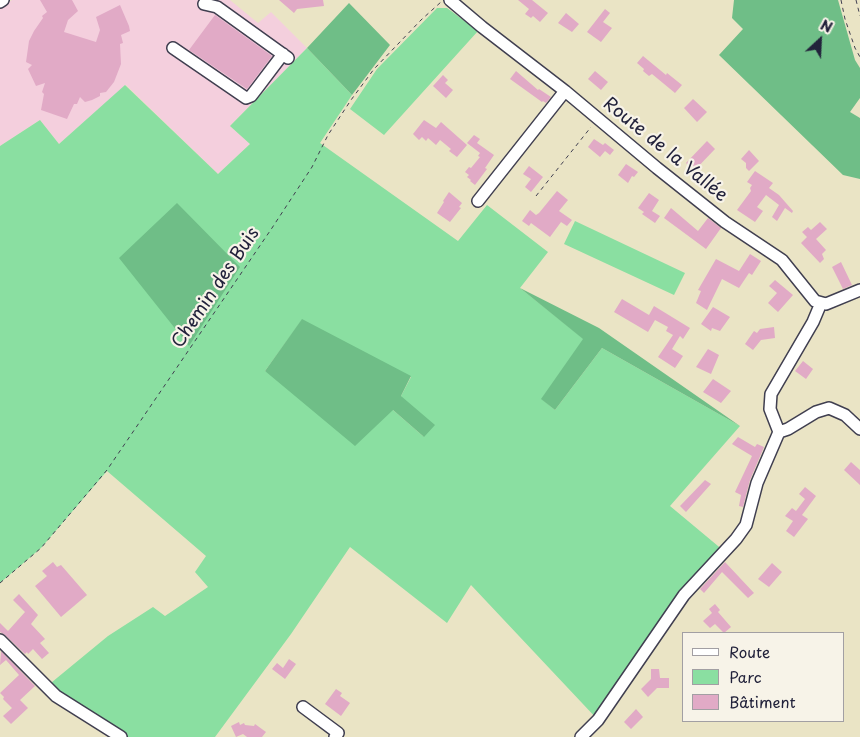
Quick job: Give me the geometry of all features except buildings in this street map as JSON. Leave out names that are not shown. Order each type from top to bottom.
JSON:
[{"type":"street","points":[[0,2],[4,0]]},
{"type":"street","name":"Route de la Vallée","points":[[450,0],[725,222],[782,260],[798,278],[810,296],[821,303]]},
{"type":"street","points":[[173,48],[246,98],[251,96],[286,56],[217,7],[204,4]]},
{"type":"street","points":[[478,202],[565,91]]},
{"type":"street","points":[[581,737],[598,720],[684,595],[736,539],[746,525],[757,483],[779,432],[770,408],[771,394],[813,322],[821,303],[830,302],[860,290]]},
{"type":"street","points":[[779,432],[788,429],[816,412],[830,408],[845,415],[860,429]]},
{"type":"street","points":[[0,640],[56,696],[121,737]]},
{"type":"street","points":[[303,707],[338,734],[335,737]]},
{"type":"path","name":"Chemin des Buis","points":[[0,583],[41,548],[107,470],[263,242],[312,166],[328,135],[351,100],[374,68],[443,0]]},
{"type":"path","points":[[841,0],[854,48],[860,57]]},
{"type":"path","points":[[856,0],[860,16]]},
{"type":"path","points":[[536,196],[598,118]]},
{"type":"shaded area","points":[[12,0],[230,0],[258,23],[271,12],[307,48],[230,126],[250,144],[218,174],[126,85],[59,144],[40,120],[0,146],[0,7]]},
{"type":"green space","points":[[734,0],[838,0],[855,60],[860,68],[860,98],[850,112],[860,118],[860,179],[843,175],[719,55],[743,29],[732,18]]},
{"type":"green space","points":[[349,3],[390,45],[352,95],[307,48]]},
{"type":"green space","points":[[437,8],[447,8],[478,31],[384,135],[350,109],[377,69]]},
{"type":"green space","points":[[307,48],[352,95],[320,143],[458,241],[487,205],[548,252],[520,288],[584,339],[542,399],[555,410],[602,348],[740,426],[670,506],[724,551],[684,595],[598,720],[471,585],[447,623],[350,547],[291,634],[215,737],[121,737],[46,687],[108,636],[153,607],[165,616],[208,587],[195,572],[206,556],[107,471],[41,548],[0,583],[0,146],[40,120],[59,144],[125,85],[218,174],[250,144],[230,126]],"holes":[[[302,320],[411,377],[401,396],[424,437],[393,410],[265,371]]]},
{"type":"green space","points":[[177,203],[240,267],[189,346],[119,258]]},
{"type":"green space","points":[[575,221],[685,273],[674,295],[564,244]]},
{"type":"green space","points":[[520,288],[599,328],[740,426],[602,348],[555,410],[541,399],[583,339]]},
{"type":"green space","points":[[302,319],[411,376],[401,396],[435,425],[424,437],[393,410],[355,446],[265,371]]}]
